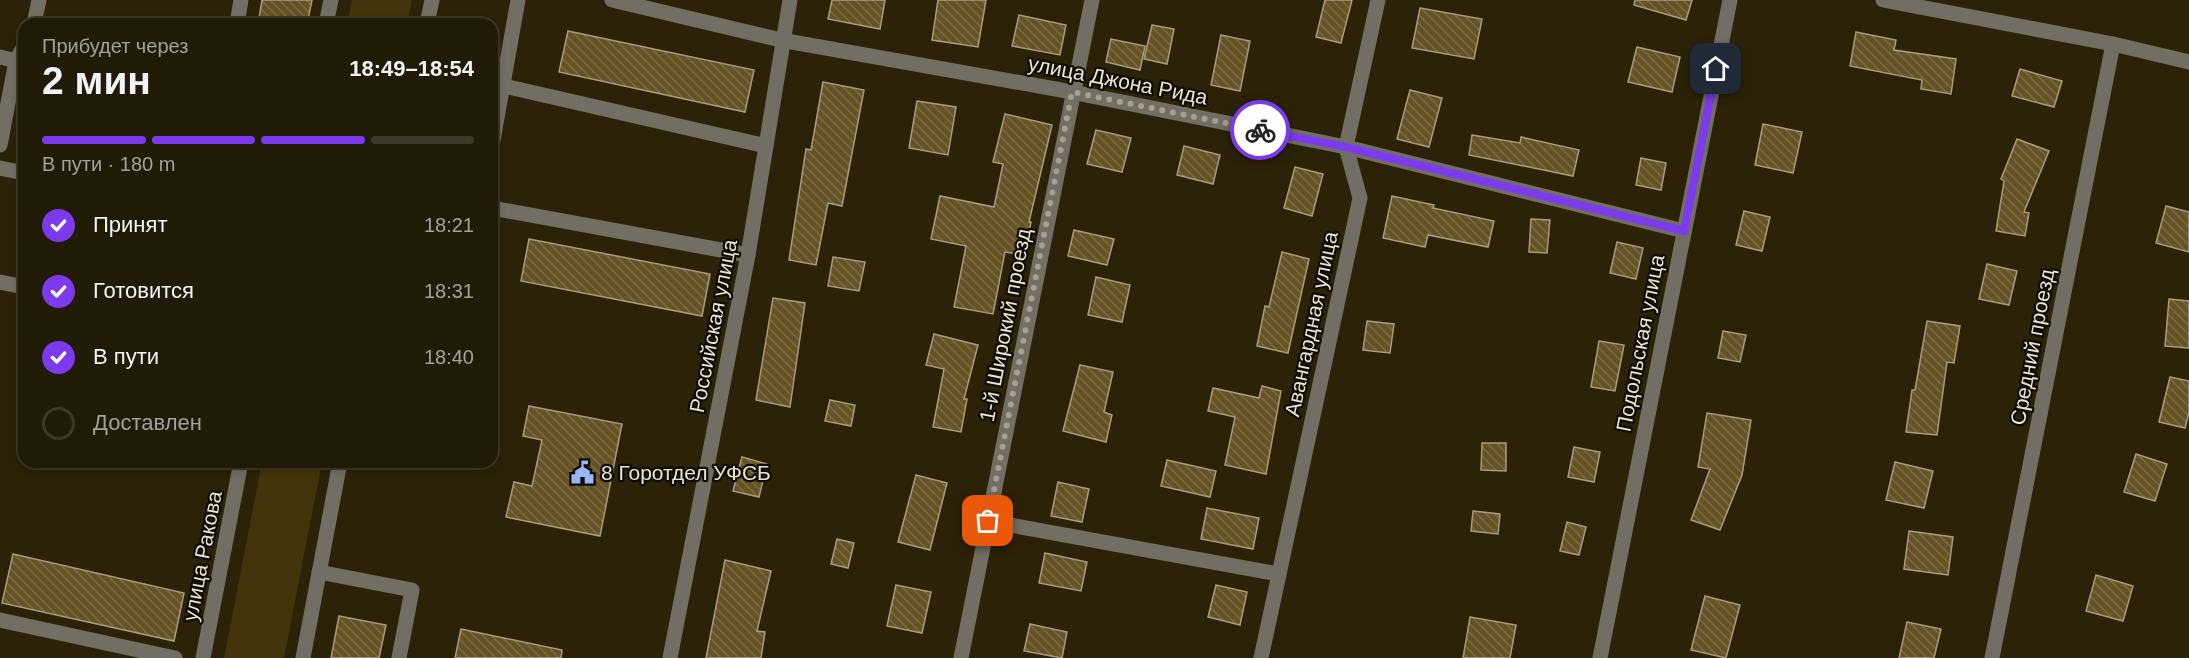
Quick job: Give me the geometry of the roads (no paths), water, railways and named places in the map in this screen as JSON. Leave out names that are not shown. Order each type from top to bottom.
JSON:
[{"type":"street","points":[[35,18],[39,0]]},
{"type":"street","points":[[238,18],[241,0]]},
{"type":"street","points":[[327,18],[331,0]]},
{"type":"street","points":[[428,18],[432,0]]},
{"type":"street","points":[[498,116],[518,0]]},
{"type":"street","name":"улица Джона Рида","points":[[612,0],[781,40],[1072,92],[1346,147],[1684,231]]},
{"type":"street","name":"Российская улица","points":[[670,658],[748,255],[781,40],[790,0]]},
{"type":"street","name":"1-й Широкий проезд","points":[[961,658],[1092,0]]},
{"type":"street","name":"Авангардная улица","points":[[1261,658],[1360,198],[1346,147],[1378,0]]},
{"type":"street","name":"Подольская улица","points":[[1600,658],[1730,0]]},
{"type":"street","points":[[1883,0],[2114,44],[2189,62]]},
{"type":"street","name":"Средний проезд","points":[[1992,658],[2114,44]]},
{"type":"street","points":[[0,57],[16,61]]},
{"type":"street","points":[[0,145],[18,57]]},
{"type":"street","points":[[504,86],[766,146]]},
{"type":"street","points":[[0,168],[18,172]]},
{"type":"street","points":[[498,209],[748,255]]},
{"type":"street","points":[[0,282],[18,286]]},
{"type":"street","name":"улица Ракова","points":[[203,658],[241,468]]},
{"type":"street","points":[[303,658],[339,468]]},
{"type":"street","points":[[988,521],[1278,574]]},
{"type":"street","points":[[319,572],[412,590],[399,658]]},
{"type":"street","points":[[0,620],[175,658]]},
{"type":"place","name":"8 Горотдел УФСБ","points":[[583,472]]}]
